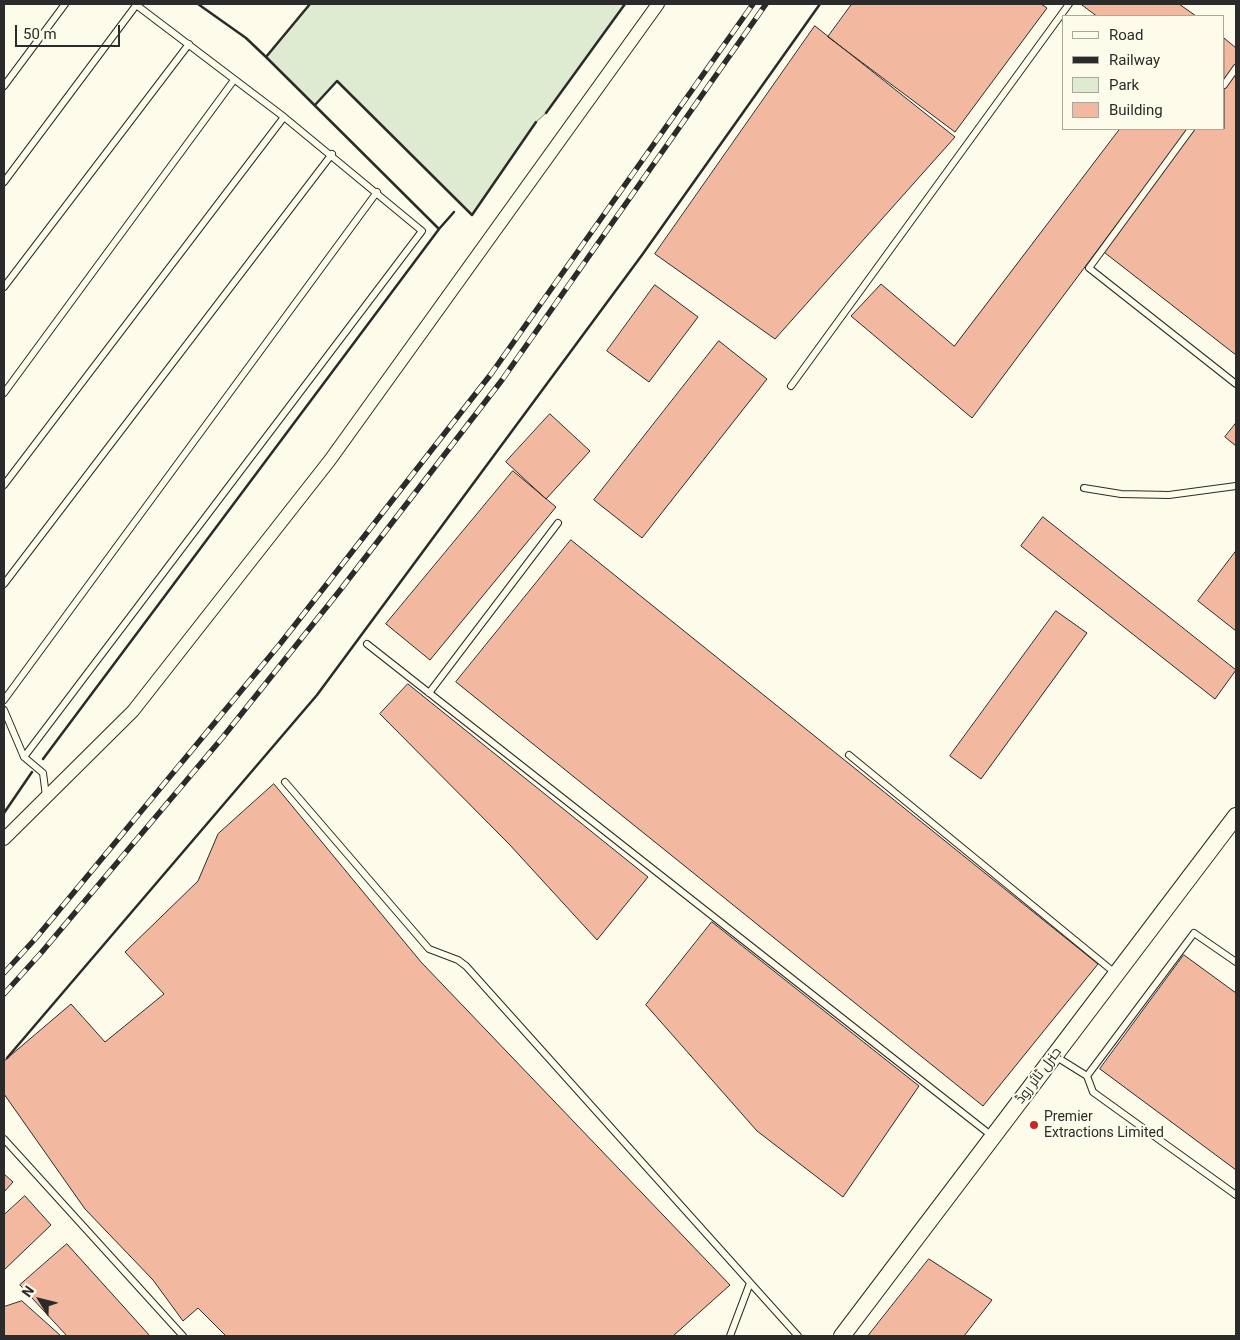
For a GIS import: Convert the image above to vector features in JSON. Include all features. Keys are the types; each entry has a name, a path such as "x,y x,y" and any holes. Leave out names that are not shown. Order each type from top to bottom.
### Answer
{"street":[{"path":"4,839 133,711 330,460 658,4"},
{"name":"جنرل ٹائر روڈ","path":"842,1336 1236,816"}],"lane":[{"path":"4,86 65,4"},
{"path":"4,182 136,4 332,154 422,231 24,756"},
{"path":"791,386 1069,4"},
{"path":"4,287 189,44"},
{"path":"1225,84 1236,68"},
{"path":"4,393 234,80"},
{"path":"4,485 284,116"},
{"path":"1190,130 1089,268 1236,384"},
{"path":"4,584 332,154"},
{"path":"4,700 377,192"},
{"path":"1084,488 1121,494 1169,495 1236,486"},
{"path":"429,693 558,524"},
{"path":"367,644 993,1137"},
{"path":"4,710 24,756 43,772 46,798"},
{"path":"849,755 1116,974"},
{"path":"285,782 419,938 430,949 458,960 466,966 798,1336"},
{"path":"1087,1076 1194,933 1236,962"},
{"path":"1054,1056 1087,1076 1093,1092 1236,1195"},
{"path":"4,1139 183,1336"},
{"path":"730,1336 750,1283"}],"green space":[{"path":"310,4 625,4 546,113 536,122 472,215 337,81 315,105 266,57"}],"building":[{"path":"852,4 1041,4 1047,8 955,132 828,37"},
{"path":"1081,4 1179,4 1195,15 1096,15"},
{"path":"815,26 955,137 775,339 655,254"},
{"path":"1225,39 1236,48 1236,66 1225,81"},
{"path":"1236,74 1236,355 1100,249 1192,130 1225,130 1225,89"},
{"path":"1119,130 1187,130 972,418 851,316 881,284 954,346"},
{"path":"655,285 698,317 649,382 607,351"},
{"path":"719,341 767,379 642,538 594,500"},
{"path":"550,414 590,451 546,499 506,462"},
{"path":"1236,423 1236,446 1225,437"},
{"path":"513,471 556,507 430,660 386,624"},
{"path":"1043,517 1236,670 1215,699 1021,546"},
{"path":"571,540 1098,964 983,1106 456,682"},
{"path":"1236,551 1236,631 1198,601"},
{"path":"1056,611 1087,633 981,779 950,756"},
{"path":"408,684 648,877 597,940 509,844 380,714"},
{"path":"274,784 421,962 730,1285 673,1336 226,1336 198,1308 183,1321 153,1280 85,1209 4,1094 4,1061 71,1004 105,1042 164,994 125,952 198,881 218,834"},
{"path":"712,922 919,1086 843,1197 757,1131 646,1005"},
{"path":"1184,955 1236,993 1236,1170 1100,1069"},
{"path":"4,1174 13,1182 4,1192"},
{"path":"25,1196 51,1225 4,1270 4,1215"},
{"path":"67,1244 150,1336 67,1336 20,1285"},
{"path":"929,1259 992,1300 964,1336 868,1336"},
{"path":"22,1301 61,1336 4,1336 4,1307"}],"railway":[{"path":"4,973 36,938 280,644 491,374 753,4"},
{"path":"4,994 41,953 223,737 341,589 502,380 766,4"}],"wall":[{"path":"43,759 439,229 246,38 198,4"},
{"path":"266,57 310,4"},
{"path":"546,113 625,4"},
{"path":"7,1058 317,695 642,255 820,4"},
{"path":"315,105 337,81 472,215 536,122"},
{"path":"439,229 454,212"},
{"path":"4,813 32,772"}],"place":[{"name":"Premier Extractions Limited","path":"1034,1125"}]}
